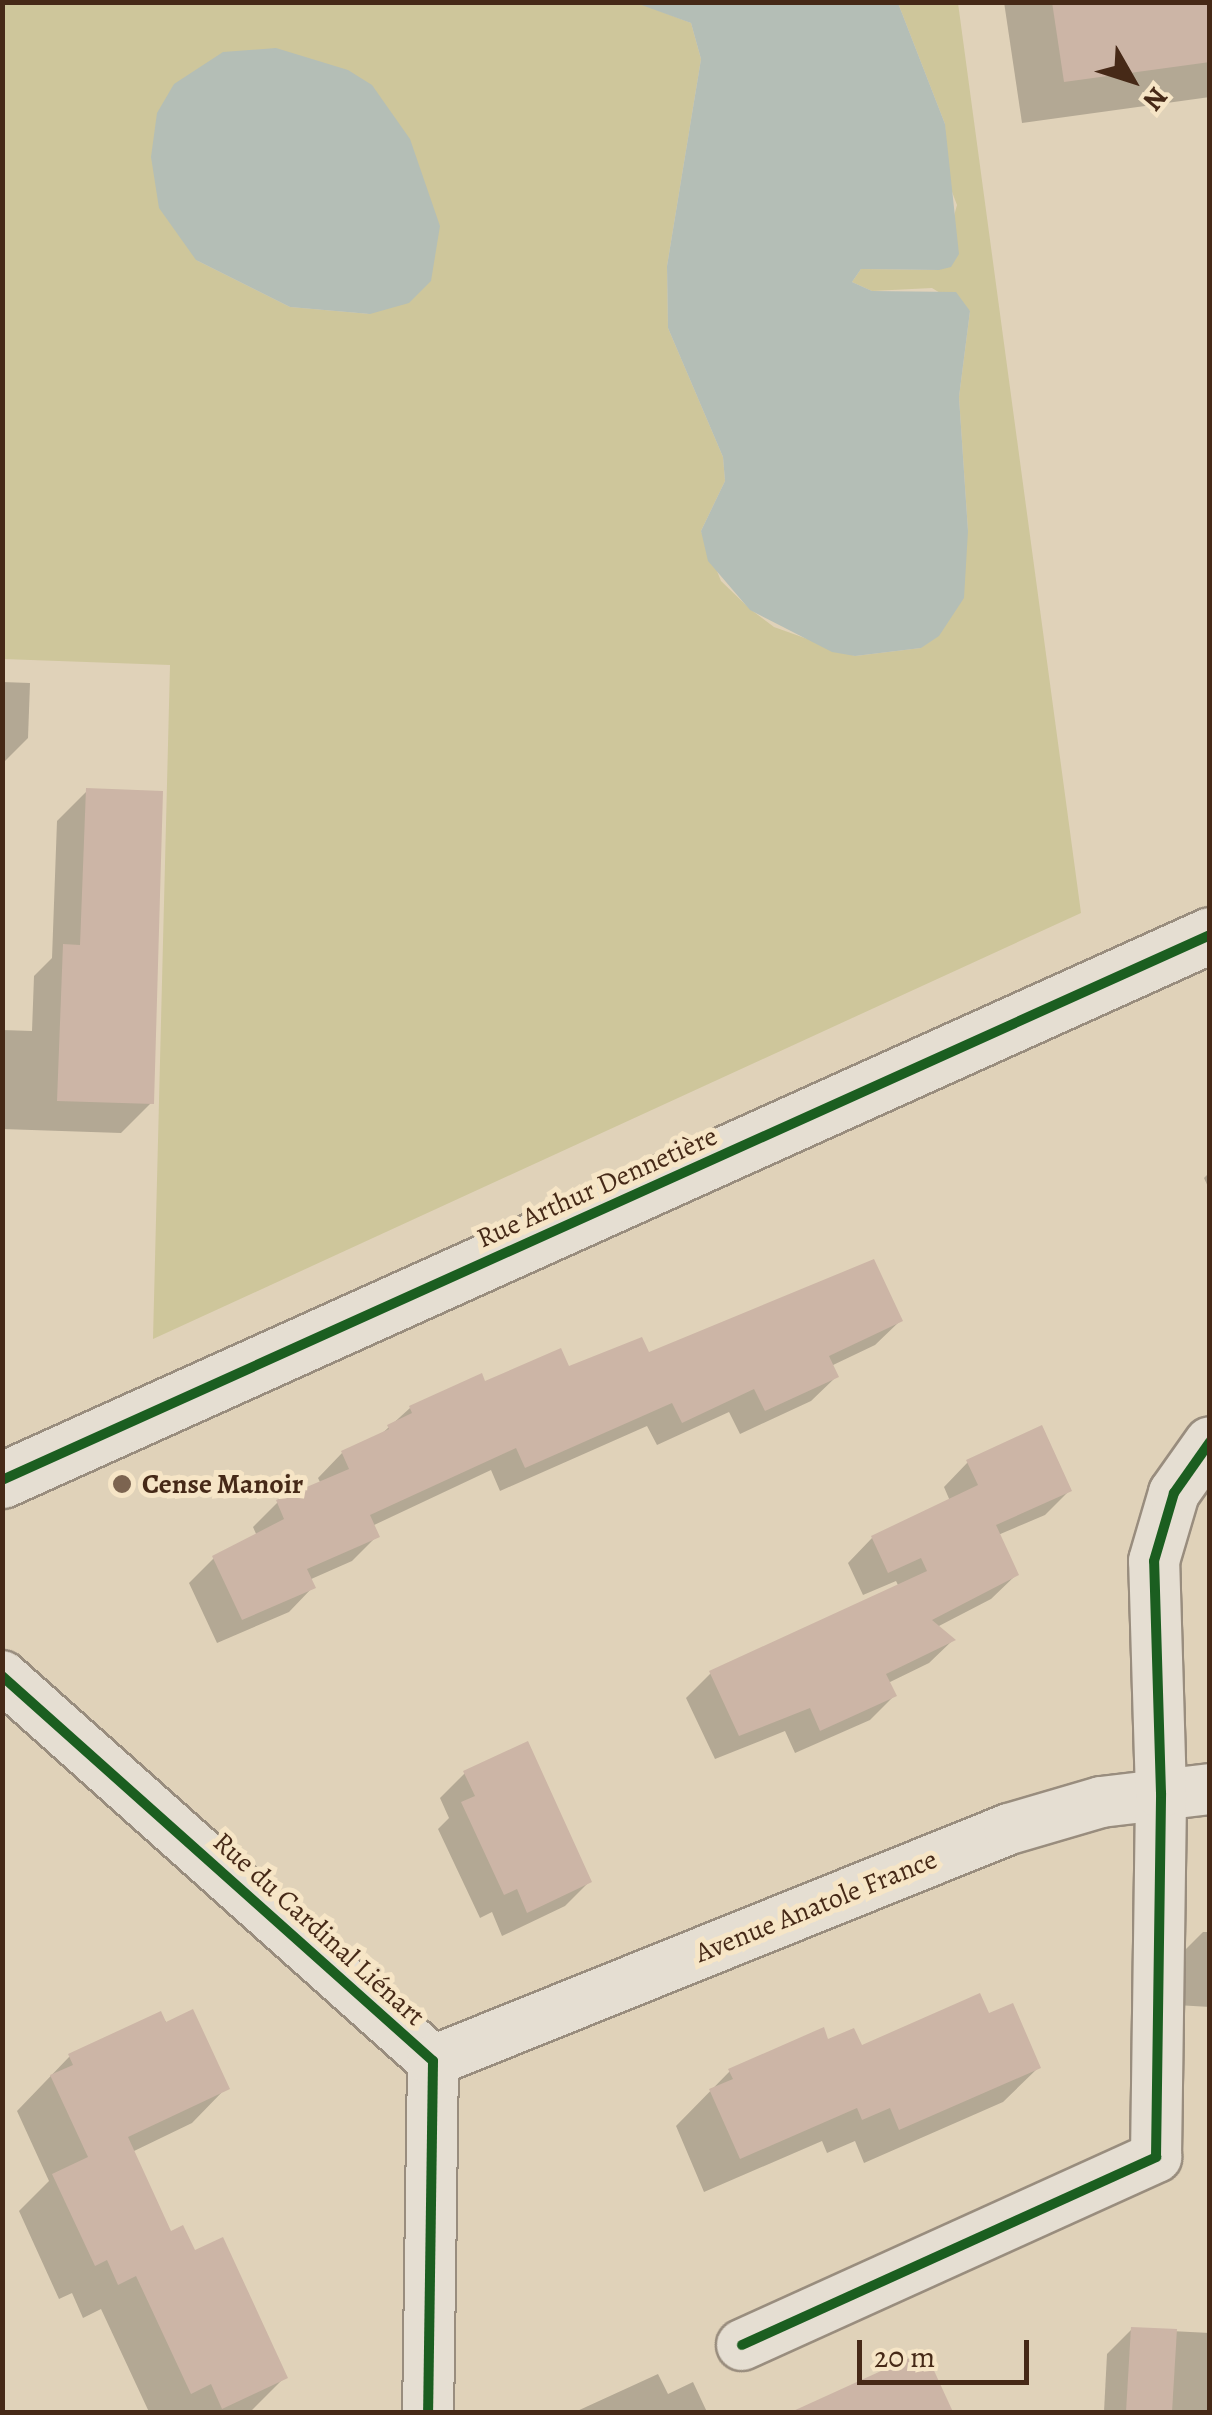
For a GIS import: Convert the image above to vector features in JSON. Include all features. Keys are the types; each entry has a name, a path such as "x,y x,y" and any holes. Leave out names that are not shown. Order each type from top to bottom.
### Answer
{"street":[{"name":"Rue Arthur Dennetière","path":"2,1480 1210,935"},
{"path":"742,2346 1156,2157 1161,1794 1156,1544 1174,1492 1210,1442"},
{"name":"Rue du Cardinal Liénart","path":"2,1676 433,2061 428,2412"},
{"name":"Avenue Anatole France","path":"433,2061 1009,1829 1072,1808 1210,1789"}],"shaded area":[{"path":"636,2 691,23 701,59 667,266 668,328 723,457 725,481 701,531 721,581 750,609 774,627 855,656 921,648 968,531 959,397 970,311 932,288 872,291 852,282 861,269 939,270 957,205 946,176 945,124 898,3 958,3 1081,913 153,1339 170,665 3,659 3,3","holes":["196,260 370,314 290,307"]},
{"path":"636,3 898,3 945,124 959,254 951,267 861,269 852,282 872,291 956,292 970,311 959,397 968,531 964,598 939,636 921,648 855,656 832,652 750,610 708,561 701,531 725,481 723,457 668,328 667,266 701,59 691,23"},
{"path":"276,48 348,70 372,85 410,139 440,226 431,281 409,303 370,314 290,307 196,260 159,208 151,157 157,113 174,84 223,52"}],"building":[{"path":"1052,2 1210,2 1210,62 1064,82"},
{"path":"86,788 163,791 154,1104 57,1101 63,944 80,945"},
{"path":"874,1259 903,1321 829,1356 839,1377 765,1411 754,1389 682,1423 672,1403 525,1468 516,1448 370,1515 380,1537 307,1569 316,1588 242,1620 212,1556 284,1519 276,1500 349,1469 341,1451 389,1429 387,1425 412,1413 409,1406 482,1373 485,1381 561,1348 569,1366 642,1337 649,1352"},
{"path":"1042,1425 1072,1491 996,1525 1019,1575 932,1620 956,1640 886,1674 897,1696 820,1731 810,1708 739,1736 709,1671 927,1571 921,1558 888,1573 871,1536 978,1485 966,1460"},
{"path":"528,1741 592,1882 527,1913 517,1889 504,1895 461,1802 475,1796 463,1771"},
{"path":"980,1993 989,2013 1013,2003 1041,2068 899,2130 890,2108 862,2120 857,2108 740,2159 709,2089 733,2079 728,2069 824,2027 828,2039 854,2028 862,2045"},
{"path":"193,2009 230,2089 128,2137 171,2231 183,2225 195,2250 223,2237 288,2378 222,2409 211,2384 191,2394 136,2276 118,2285 107,2260 95,2266 52,2174 88,2157 50,2075 73,2065 68,2054 161,2011 166,2022"},
{"path":"1131,2327 1177,2329 1172,2412 1126,2412"},
{"path":"925,2351 953,2412 791,2412"}],"cycle path":[{"path":"2,1480 1210,935"},
{"path":"742,2345 1156,2157 1161,1793 1154,1561 1174,1493 1210,1442"},
{"path":"2,1676 433,2061 428,2412"}],"place":[{"name":"Cense Manoir","path":"122,1484"}]}
